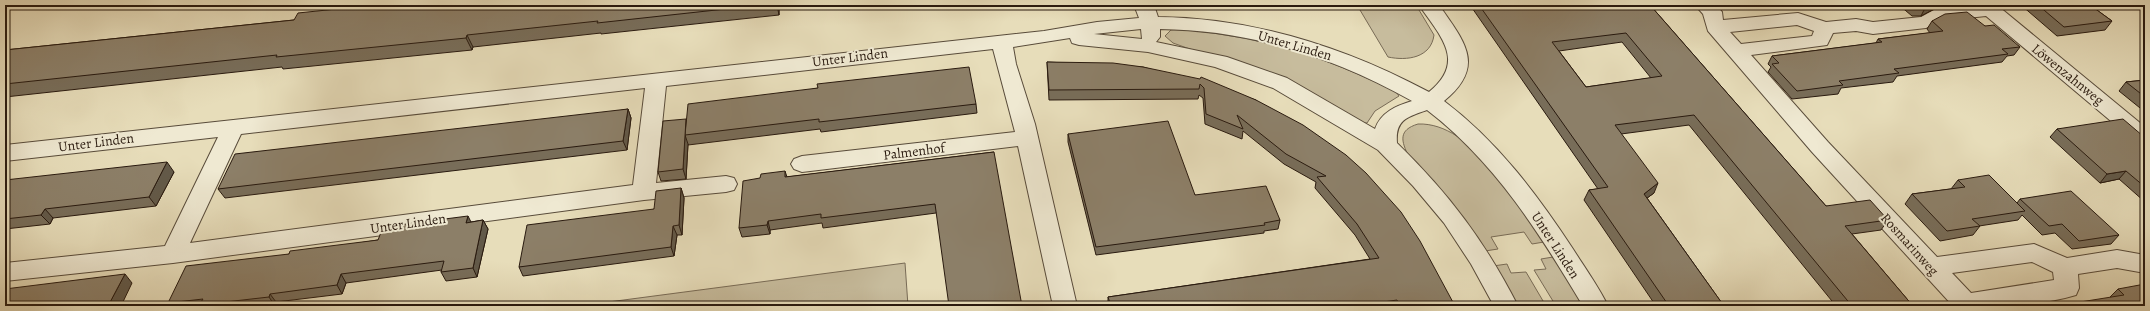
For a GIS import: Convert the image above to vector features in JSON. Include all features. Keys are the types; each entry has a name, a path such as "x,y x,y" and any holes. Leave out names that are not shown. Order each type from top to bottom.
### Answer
{"street":[{"path":"1386,145 1385,133 1388,123 1398,115 1429,101 1442,91 1454,77 1458,65 1457,49 1429,5"},
{"path":"1705,5 1712,12 1715,27 1736,51 1820,41 1825,28"},
{"name":"Löwenzahnweg","path":"1715,27 1798,20 1825,28 1856,25 1873,28 1926,22 1934,16 1987,8 2145,138"},
{"path":"1148,14 1148,46"},
{"name":"Unter Linden","path":"5,153 234,126 1044,37 1148,14 1299,44 1338,57 1429,101 1483,148 1518,188 1559,247 1596,306"},
{"name":"Unter Linden","path":"1044,37 1148,46 1220,62 1280,83 1386,145 1422,180 1452,217 1480,258 1506,306"},
{"path":"1002,41 1006,64 1026,138 1065,306"},
{"name":"Rosmarinweg","path":"1736,51 1820,147 1966,305"},
{"path":"644,192 656,79"},
{"path":"173,254 234,126"},
{"name":"Palmenhof","path":"802,164 1026,138"},
{"name":"Unter Linden","path":"5,272 173,254 644,192 726,184"},
{"path":"1931,267 2034,253 2065,267 2117,259 2145,264"},
{"path":"1966,305 2067,288 2065,267"}],"shaded area":[{"path":"1357,5 1416,5 1434,35 1432,43 1428,49 1417,56 1410,58 1388,57"},
{"path":"1177,29 1207,32 1263,42 1290,49 1369,79 1396,92 1399,96 1375,111 1367,123 1364,123 1310,92 1173,43 1165,36 1171,30"},
{"path":"1418,124 1438,127 1457,136 1475,150 1506,187 1544,242 1532,244 1524,232 1491,237 1498,249 1485,251 1409,157 1404,146 1404,133 1407,129"},
{"path":"1553,257 1584,306 1556,306 1534,270 1546,269 1541,259"},
{"path":"905,263 908,306 578,306"},
{"path":"1507,264 1511,273 1526,272 1546,306 1516,306 1493,266"}],"building":[{"path":"378,5 377,7 395,5 762,5 597,23 598,21 467,35 466,38 276,57 277,55 5,84 5,50 294,20 298,13"},
{"path":"1479,5 1650,5 1826,206 1870,200 1888,220 1845,226 1913,306 1852,306 1694,115 1615,125 1658,183 1644,194 1724,306 1669,306 1589,190 1608,187","holes":["1626,33 1662,76 1586,87 1552,42"]},
{"path":"1915,5 1929,5 1918,7"},
{"path":"2038,5 2090,5 2112,21 2064,27"},
{"path":"1967,12 1985,26 1994,25 2020,47 2002,49 2008,54 1894,69 1899,73 1839,81 1843,85 1797,91 1772,64 1779,63 1772,56 1882,42 1878,39 1943,31 1932,21 1945,14"},
{"path":"1047,62 1113,63 1143,67 1200,79 1201,77 1256,100 1303,125 1346,155 1366,173 1401,212 1420,241 1455,306 1400,306 1397,300 1356,306 1111,306 1108,297 1379,258 1357,224 1317,177 1326,176 1286,154 1237,115 1243,129 1206,114 1204,88 1200,84 1199,89 1049,90"},
{"path":"969,67 976,104 819,122 819,119 685,135 688,104 818,88 817,84"},
{"path":"2145,80 2145,97 2126,82"},
{"path":"628,109 623,141 218,189 235,154"},
{"path":"686,119 683,169 658,172 663,121"},
{"path":"2123,119 2143,136 2145,136 2145,187 2126,171 2107,174 2057,129"},
{"path":"1168,121 1195,195 1266,186 1280,220 1264,223 1265,225 1096,247 1068,134"},
{"path":"994,152 1022,306 949,306 935,204 821,218 821,214 768,221 767,225 739,228 743,181 760,178 761,174 785,171 785,177"},
{"path":"167,162 149,197 45,209 41,215 5,219 5,180"},
{"path":"1989,175 2025,211 1972,219 1980,226 1947,231 1912,194 1965,187 1958,180"},
{"path":"681,188 679,225 673,226 671,247 519,267 527,225 654,209 656,191"},
{"path":"2071,191 2119,235 2079,241 2062,224 2049,226 2020,199"},
{"path":"468,216 466,223 483,220 473,268 441,272 444,261 341,274 337,285 270,294 269,297 199,305 203,299 168,303 186,266 289,254 290,251 378,240 383,227"},
{"path":"125,274 108,306 5,306 5,289"},
{"path":"2145,284 2145,306 2055,306 2124,295 2118,289"}]}
